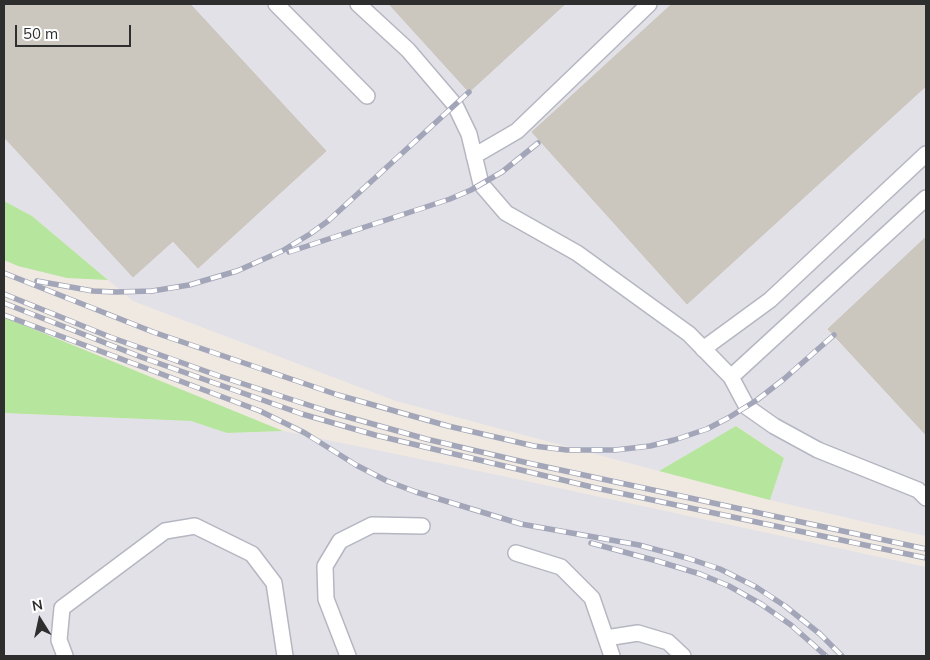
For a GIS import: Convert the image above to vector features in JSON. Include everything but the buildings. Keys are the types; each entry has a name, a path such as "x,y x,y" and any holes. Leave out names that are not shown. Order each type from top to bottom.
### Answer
{"lane":[{"path":"276,4 367,96"},
{"path":"358,4 408,50 454,105 469,134 481,184 506,213 577,254 689,334 731,377 747,407 774,426 818,450 918,490 926,498"},
{"path":"474,156 517,131 649,4"},
{"path":"703,348 770,300 926,154"},
{"path":"731,377 926,198"},
{"path":"348,656 326,599 325,566 340,540 372,525 422,526"},
{"path":"65,656 59,640 62,608 165,531 195,526 252,554 274,583 286,656"},
{"path":"516,553 561,567 592,598 612,656"},
{"path":"606,638 638,633 668,642 683,656"}],"shaded area":[{"path":"4,4 926,4 926,536 770,500 784,458 737,426 659,471 396,401 133,301 32,216 4,201"},
{"path":"4,413 191,421 227,433 283,431 926,567 926,656 4,656"}],"green space":[{"path":"4,201 32,216 108,280 67,278 18,266 4,260"},
{"path":"4,317 283,431 227,433 191,421 4,413"},
{"path":"736,426 784,458 770,500 659,471"}],"railway":[{"path":"37,281 93,291 152,291 189,285 237,271 282,251 328,221 469,92"},
{"path":"289,252 450,199 471,190 502,172 538,143"},
{"path":"4,273 153,332 338,395 448,426 534,446 567,450 615,450 650,446 707,429 757,400 834,335"},
{"path":"4,294 110,337 219,376 330,412 426,439 528,463 926,549"},
{"path":"4,303 141,357 302,414 375,435 596,488 926,558"},
{"path":"4,315 260,411 305,433 356,465 387,481 416,492 521,524 639,545 720,569 756,587 785,606 820,634 842,656"},
{"path":"591,543 700,574 729,586 761,604 791,625 826,656"}]}
